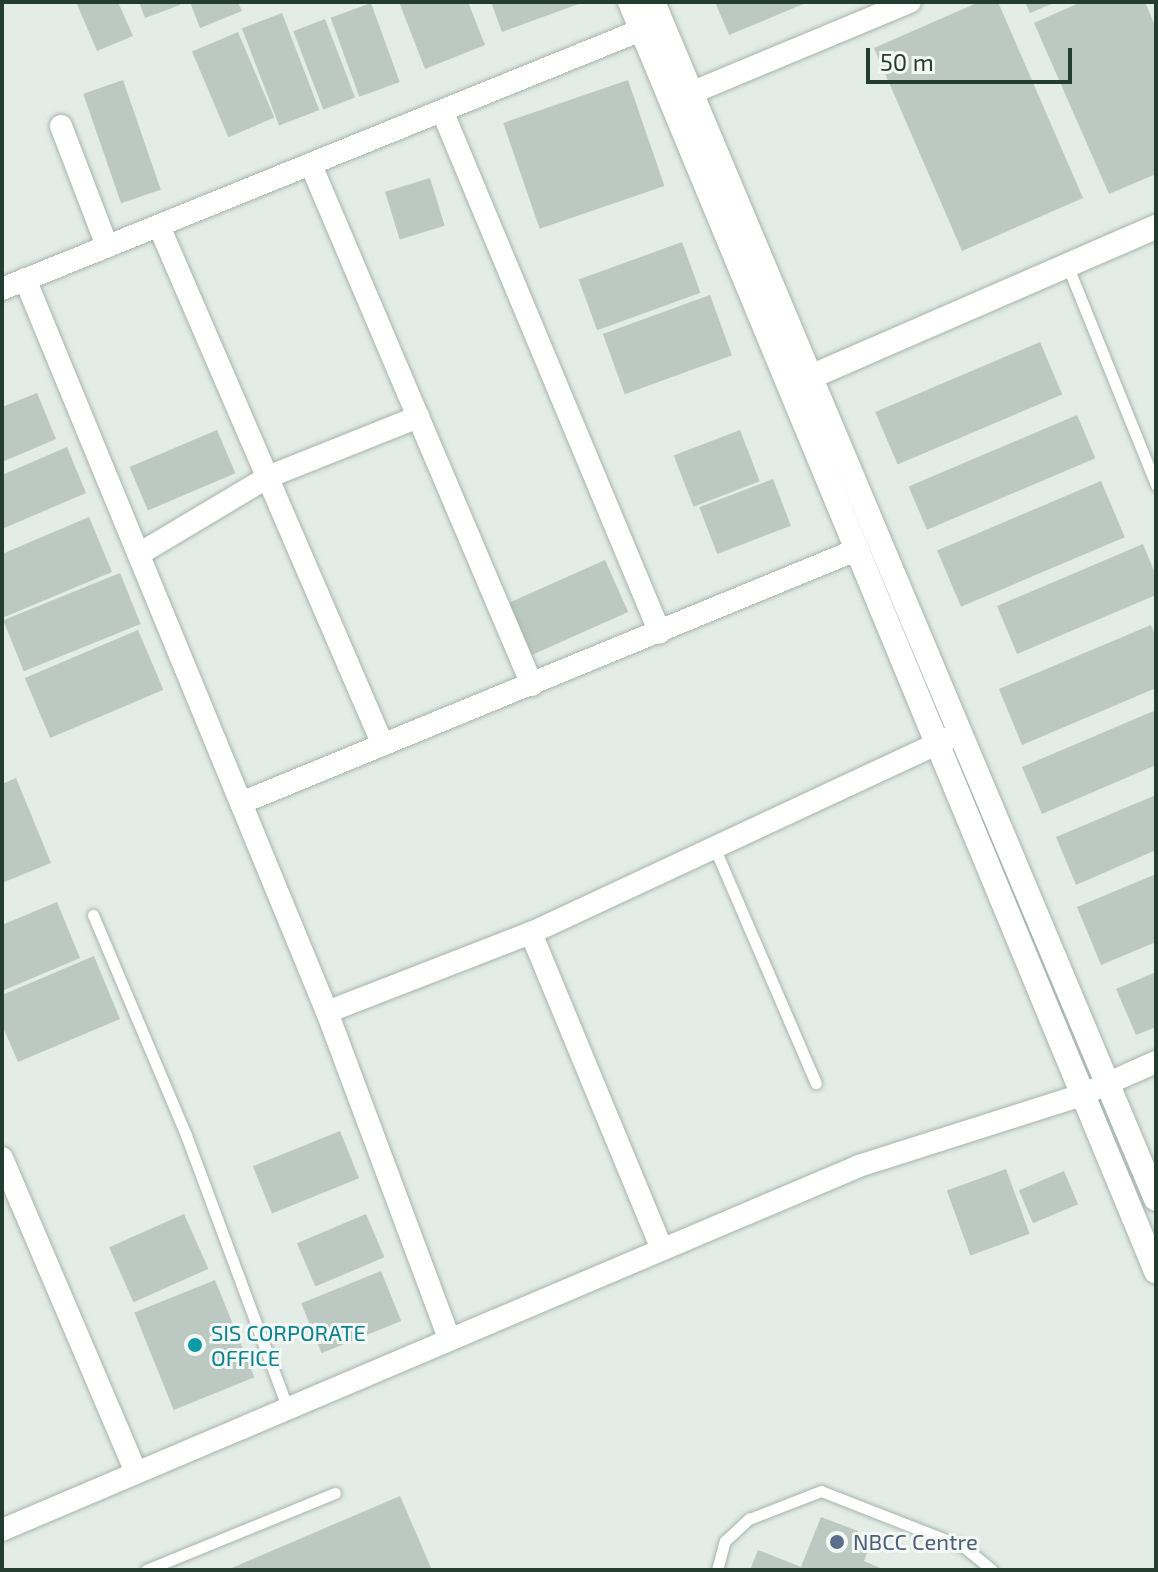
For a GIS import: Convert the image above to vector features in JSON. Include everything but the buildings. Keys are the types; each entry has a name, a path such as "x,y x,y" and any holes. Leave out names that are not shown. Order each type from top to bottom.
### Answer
{"street":[{"path":"630,2 960,733 1156,1199"},
{"path":"653,2 802,381 856,550 1156,1271"},
{"path":"691,93 910,2"},
{"path":"2,289 443,113 641,30"},
{"path":"443,113 660,633"},
{"path":"61,126 107,246"},
{"path":"311,165 532,685"},
{"path":"159,226 383,745"},
{"path":"802,381 1156,227"},
{"path":"25,279 327,1012 449,1339"},
{"path":"139,554 268,477 418,417"},
{"path":"241,803 856,550"},
{"path":"327,1012 531,933 960,733"},
{"path":"531,933 661,1247"},
{"path":"2,1530 135,1470 859,1166 1084,1094 1156,1062"},
{"path":"2,1158 135,1470"}],"lane":[{"path":"1068,267 1156,485"},
{"path":"715,849 816,1083"},
{"path":"93,915 186,1135 287,1406"},
{"path":"717,1570 725,1541 749,1519 821,1491 964,1547 992,1570"},
{"path":"146,1570 335,1493"}],"place":[{"name":"SIS CORPORATE OFFICE","path":"195,1345"},
{"name":"NBCC Centre","path":"837,1542"}]}
